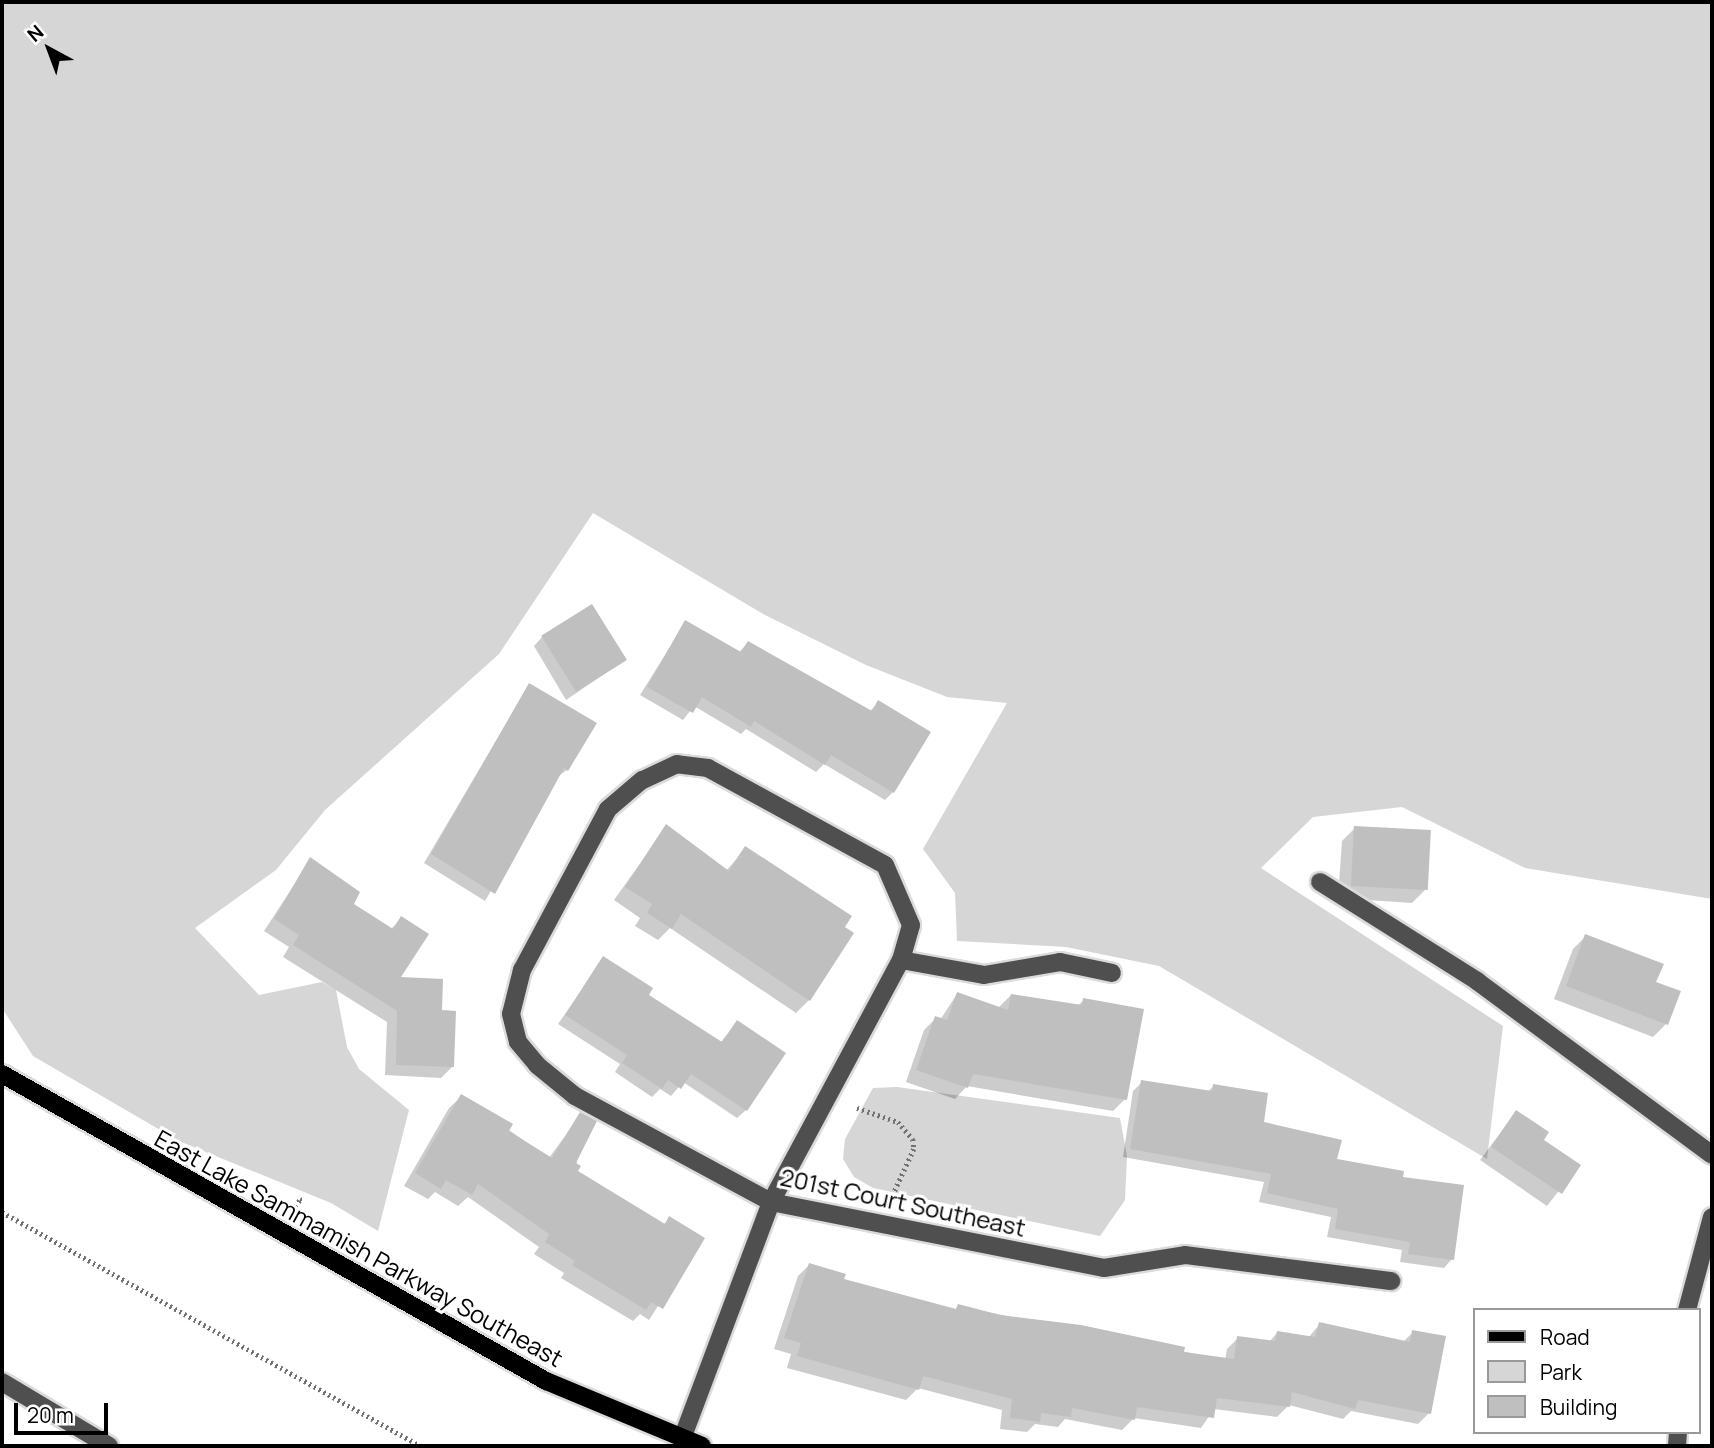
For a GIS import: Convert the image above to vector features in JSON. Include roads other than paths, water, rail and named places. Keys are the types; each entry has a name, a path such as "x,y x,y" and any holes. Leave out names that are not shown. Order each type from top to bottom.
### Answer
{"main road":[{"name":"East Lake Sammamish Parkway Southeast","path":"2,1074 545,1381 702,1446"}],"street":[{"name":"201st Court Southeast","path":"901,960 911,925 885,865 708,768 677,764 642,780 608,809 522,970 511,1014 518,1042 537,1065 575,1097 771,1202 1104,1268 1185,1255 1391,1281"},
{"path":"1320,882 1477,981 1712,1155"},
{"path":"682,1439 771,1202 901,960 984,975 1049,962 1112,973"},
{"path":"1688,1308 1712,1217"},
{"path":"2,1381 108,1446"}]}
